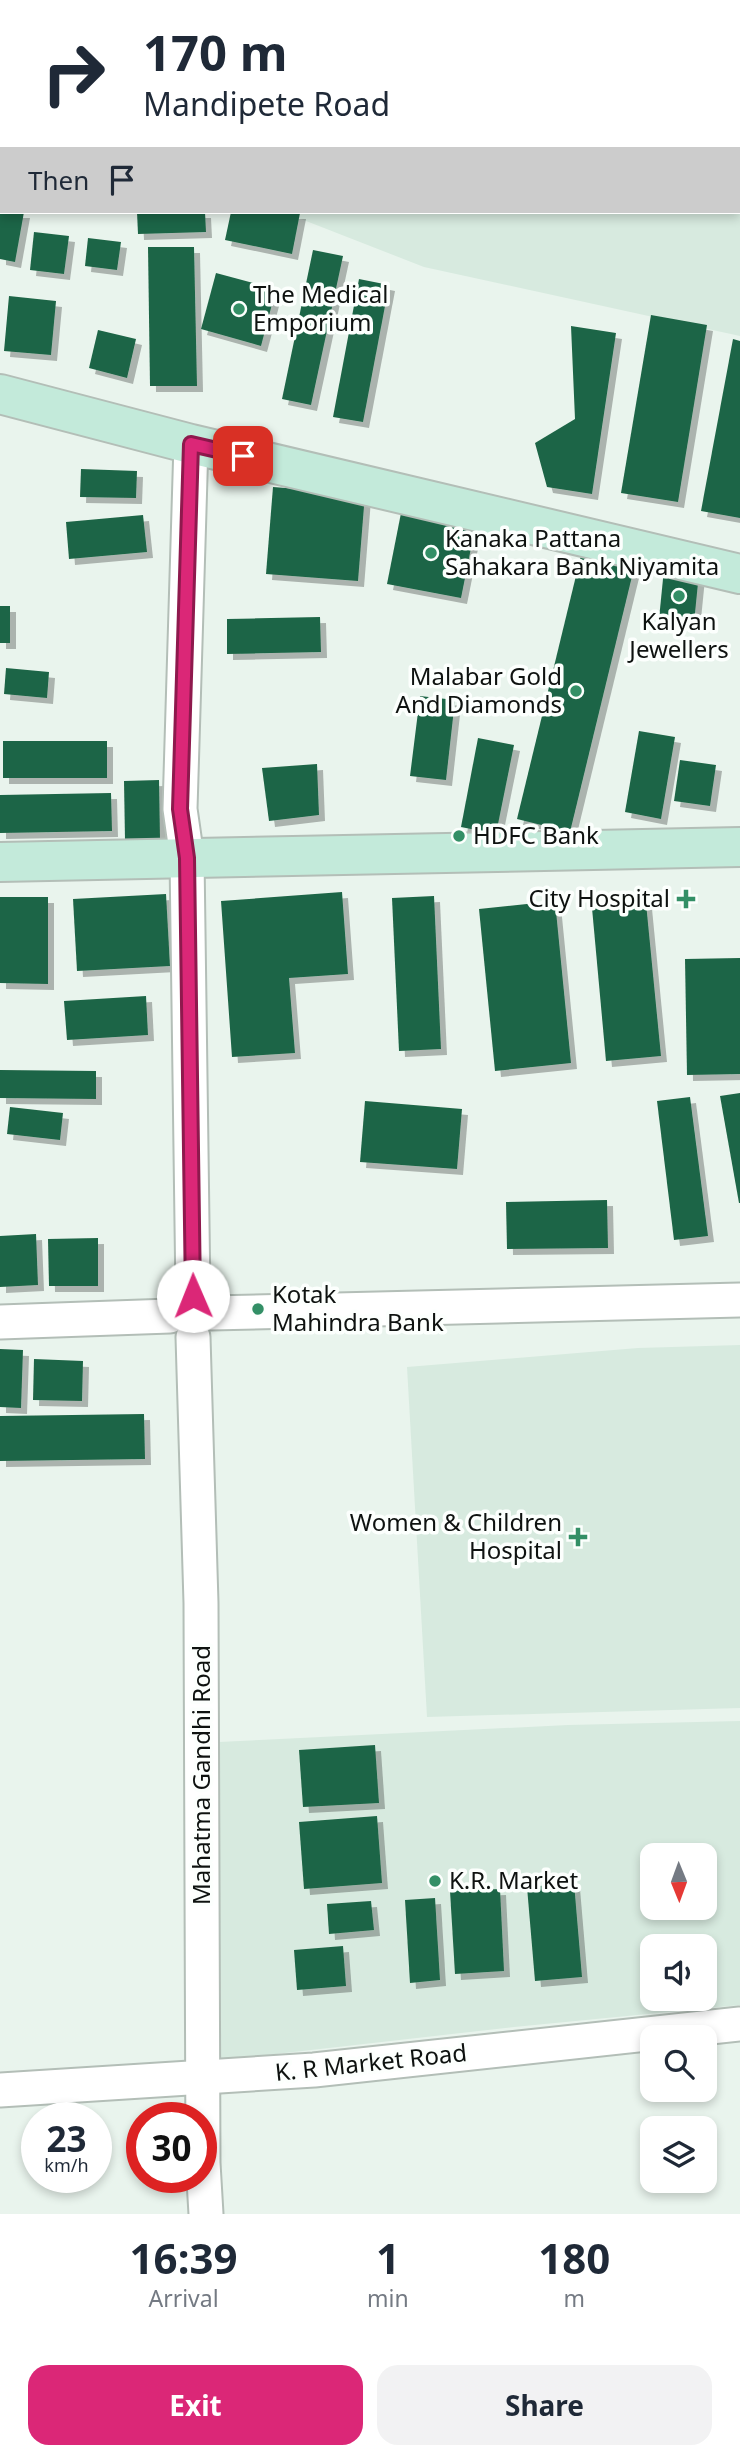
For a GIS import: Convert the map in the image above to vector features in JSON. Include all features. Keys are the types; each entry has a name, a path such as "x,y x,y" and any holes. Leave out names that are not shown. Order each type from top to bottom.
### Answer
{"main road":[{"path":"0,394 191,444 740,574"},
{"path":"0,862 740,847"}],"street":[{"name":"Mahatma Gandhi Road","path":"191,444 180,809 187,858 191,1316 201,1603 206,2214"},
{"path":"0,1322 740,1300"},
{"name":"K. R Market Road","path":"0,2090 314,2070 740,2024"}],"shaded area":[{"path":"288,214 740,214 740,336 424,267"},
{"name":"Women & Children Hospital","path":"740,1345 740,1708 427,1717 407,1367 638,1348"},
{"name":"K.R. Market","path":"740,1721 740,2005 717,2007 717,1934 640,1934 640,2011 678,2011 240,2058 215,2058 219,1742 568,1725"}],"building":[{"path":"0,214 24,214 15,262 0,259"},
{"path":"137,214 205,214 206,232 138,234"},
{"path":"231,214 300,214 292,254 225,240"},
{"path":"34,232 69,236 64,274 30,270"},
{"path":"88,238 121,242 117,270 85,266"},
{"path":"148,247 194,247 197,386 150,386"},
{"path":"313,250 343,256 311,405 282,399"},
{"name":"The Medical Emporium","path":"216,273 276,289 261,346 201,329"},
{"path":"359,279 389,285 363,422 333,417"},
{"path":"9,296 56,301 51,355 4,351"},
{"path":"651,315 707,325 678,502 621,493"},
{"path":"571,326 616,333 592,494 547,487 535,443 575,419"},
{"path":"98,330 136,339 127,378 89,368"},
{"path":"733,339 740,341 740,518 701,511"},
{"path":"81,469 137,471 136,498 80,497"},
{"path":"273,487 365,494 358,581 266,574"},
{"name":"Kanaka Pattana Sahakara Bank Niyamita","path":"402,508 476,523 461,598 387,584"},
{"path":"143,515 147,552 69,559 66,522"},
{"name":"Malabar Gold And Diamonds","path":"582,551 635,564 570,832 517,819"},
{"name":"Kalyan Jewellers","path":"664,569 699,573 694,623 659,619"},
{"path":"0,606 10,606 10,643 0,643"},
{"path":"320,617 321,652 227,654 227,619"},
{"path":"6,668 49,672 47,698 4,694"},
{"path":"420,696 455,700 446,780 410,776"},
{"path":"639,731 675,737 661,819 625,812"},
{"path":"478,738 514,745 496,834 461,827"},
{"path":"3,741 107,741 107,778 3,778"},
{"path":"680,760 716,765 710,806 674,801"},
{"path":"317,764 319,815 269,821 262,768"},
{"path":"159,780 160,839 125,840 124,781"},
{"path":"111,793 112,831 0,833 0,795"},
{"path":"342,892 348,974 289,978 295,1053 232,1057 221,901"},
{"path":"166,894 170,966 77,971 73,899"},
{"path":"434,896 441,1049 399,1051 392,898"},
{"path":"0,897 48,897 48,984 0,983"},
{"path":"555,901 571,1063 495,1071 479,909"},
{"path":"646,903 661,1056 606,1061 592,908"},
{"path":"740,958 740,1074 687,1075 685,959"},
{"path":"146,996 148,1035 67,1040 64,1001"},
{"path":"0,1070 96,1071 96,1099 0,1098"},
{"path":"740,1093 740,1203 739,1203 720,1096"},
{"path":"690,1097 708,1236 674,1240 657,1101"},
{"path":"365,1101 462,1109 457,1169 360,1162"},
{"path":"10,1107 63,1113 60,1140 7,1134"},
{"path":"607,1200 608,1248 507,1249 506,1202"},
{"path":"36,1234 38,1285 0,1287 0,1236"},
{"path":"98,1238 98,1286 49,1286 48,1239"},
{"path":"0,1349 23,1350 21,1408 0,1407"},
{"path":"34,1359 83,1361 82,1401 33,1400"},
{"path":"144,1414 145,1459 0,1461 0,1416"},
{"path":"375,1745 379,1803 303,1807 299,1750"},
{"path":"377,1816 382,1883 304,1889 299,1822"},
{"path":"574,1883 582,1977 535,1981 527,1887"},
{"path":"500,1889 504,1971 455,1974 450,1891"},
{"path":"435,1898 440,1980 410,1983 405,1900"},
{"path":"371,1901 374,1930 329,1934 327,1904"},
{"path":"343,1946 346,1986 297,1990 294,1950"}],"place":[{"name":"The Medical Emporium","path":"239,309"},
{"name":"Kanaka Pattana Sahakara Bank Niyamita","path":"431,553"},
{"name":"Kalyan Jewellers","path":"679,596"},
{"name":"Malabar Gold And Diamonds","path":"576,691"},
{"name":"HDFC Bank","path":"459,836"},
{"name":"City Hospital","path":"686,899"},
{"name":"Kotak Mahindra Bank","path":"258,1309"},
{"name":"Women & Children Hospital","path":"578,1537"},
{"name":"K.R. Market","path":"435,1881"}],"route":[{"path":"193,1296 187,858 180,809 191,444 243,456"}]}
